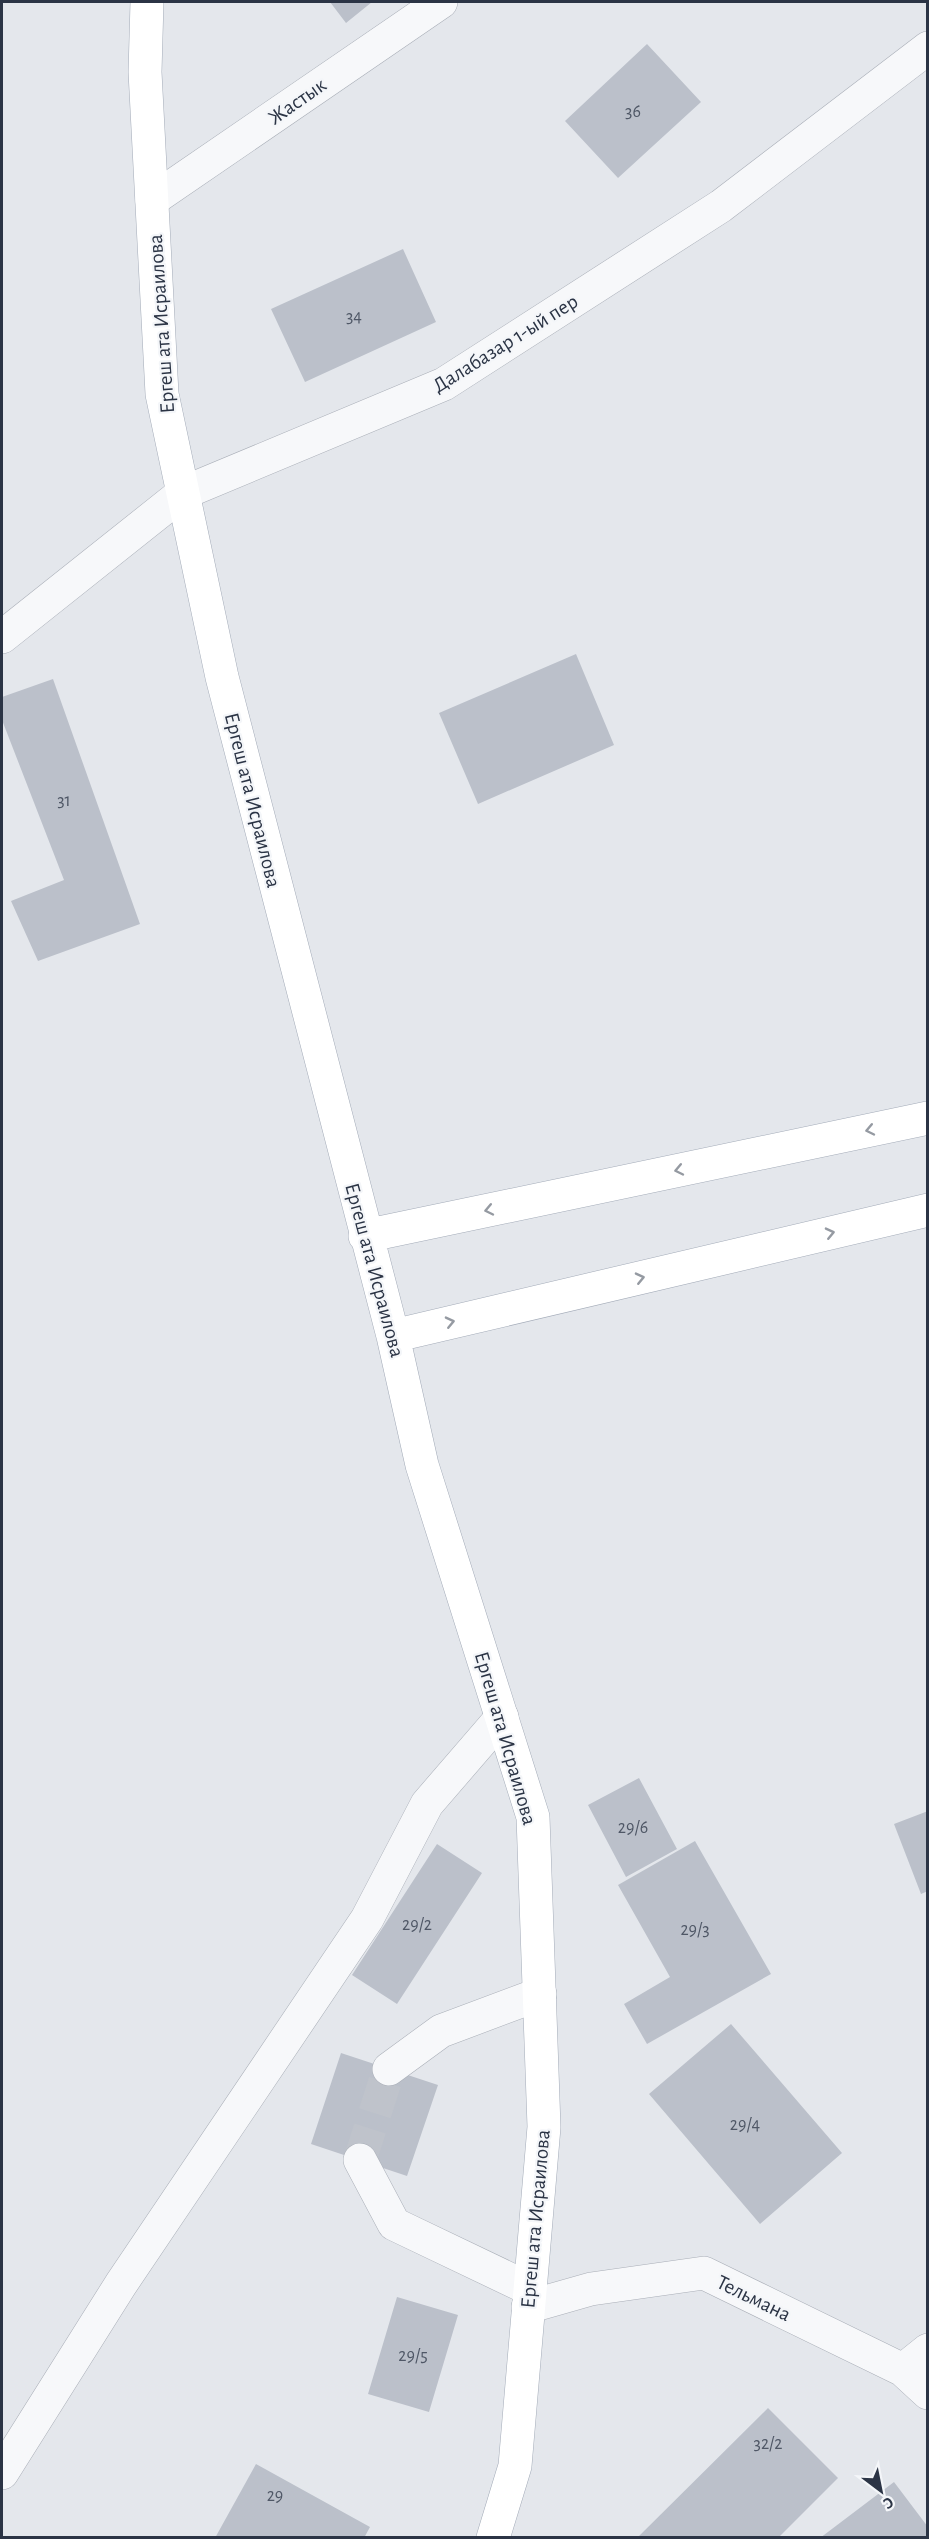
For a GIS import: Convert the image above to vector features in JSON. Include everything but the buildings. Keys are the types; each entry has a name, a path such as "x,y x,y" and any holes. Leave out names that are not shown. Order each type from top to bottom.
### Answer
{"main road":[{"name":"Ергеш ата Исраилова","path":"147,2 145,72 162,394 222,677 365,1236 393,1336 422,1465 533,1817 544,2127 515,2466 493,2538"},
{"path":"365,1236 927,1118"},
{"path":"393,1336 927,1210"}],"street":[{"name":"Жастык","path":"152,200 441,2"},
{"name":"Далабазар 1-ый пер","path":"2,637 183,493 444,384 721,206 927,48"},
{"path":"2,2473 121,2284 367,1919 427,1804 502,1716"},
{"path":"389,2069 441,2031 540,1994"},
{"path":"360,2160 394,2224 529,2298"},
{"name":"Тельмана","path":"529,2298 704,2273 915,2360 927,2393"}],"tunnel":[{"path":"360,2160 389,2069"}]}
